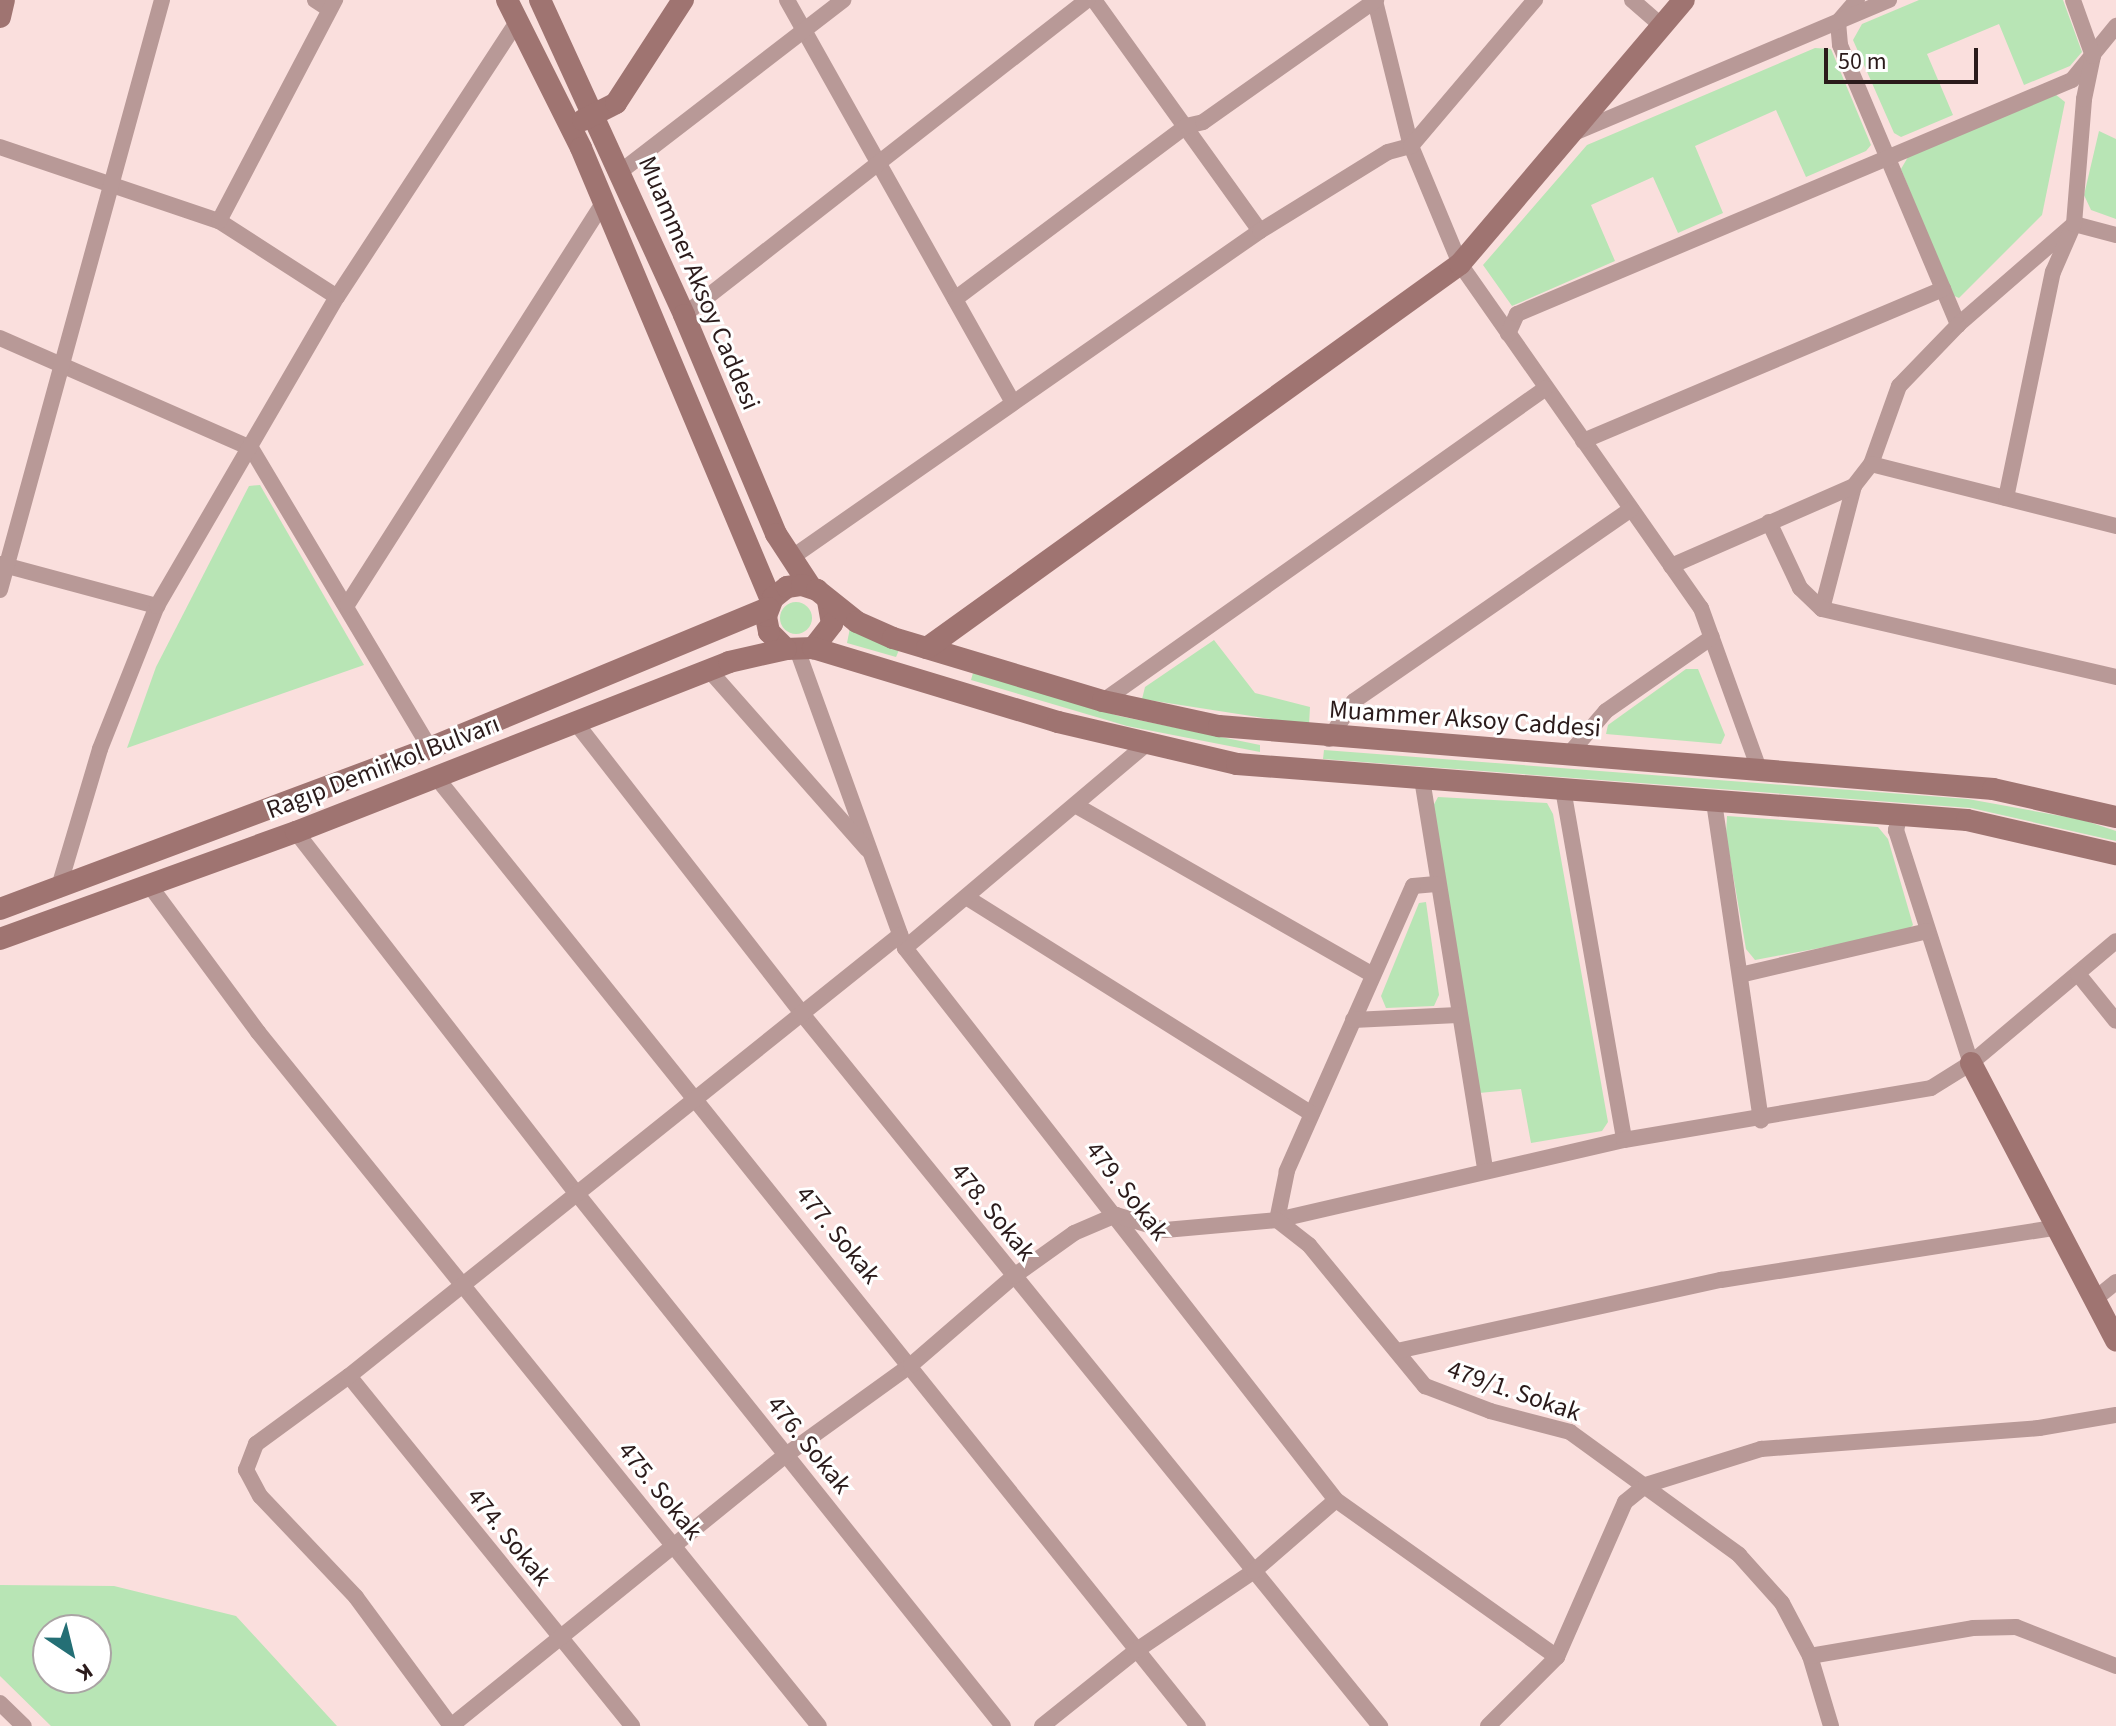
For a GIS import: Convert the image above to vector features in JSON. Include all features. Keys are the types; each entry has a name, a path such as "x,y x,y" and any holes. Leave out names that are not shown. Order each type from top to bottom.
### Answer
{"main road":[{"path":"0,17 4,0"},
{"name":"Muammer Aksoy Caddesi","path":"540,0 594,114 791,558 810,586 873,630 1103,701 1219,726 1329,739 1570,753 1993,789 2116,817"},
{"path":"571,126 616,103 683,0"},
{"path":"927,648 1460,264 1684,0"},
{"path":"513,10 571,126 604,201 769,604 769,632 799,650 1146,744 1237,764 2004,825 2116,854"},
{"path":"769,604 787,587 810,586"},
{"path":"799,650 832,624 828,601"},
{"name":"Ragıp Demirkol Bulvarı","path":"0,909 58,890 430,748 769,604"},
{"name":"Ragıp Demirkol Bulvarı","path":"0,939 296,832 709,670 799,650"},
{"path":"1971,1063 2116,1340"}],"street":[{"path":"0,590 3,565 115,185 162,0"},
{"path":"787,0 1013,403"},
{"path":"620,172 843,0"},
{"path":"684,315 1087,0"},
{"path":"1094,0 1260,231"},
{"path":"955,299 1186,126 1203,122 1376,0 1411,146 1460,264 1701,608 1759,769"},
{"path":"791,558 1260,231 1388,152 1411,146 1535,0"},
{"path":"1632,0 1662,26"},
{"path":"1857,0 1838,22 1840,45 1958,325"},
{"path":"1566,137 1889,0"},
{"path":"2006,498 2053,272 2074,224 2084,99 2093,56 2073,0"},
{"path":"219,221 326,3"},
{"path":"58,890 100,749 157,606 337,297 513,10"},
{"path":"1508,334 1517,314 2072,80 2116,26"},
{"path":"0,147 219,221 337,297"},
{"path":"347,605 604,201"},
{"path":"2074,224 2116,235"},
{"path":"1822,609 1854,486 1871,464 1899,386 1958,325 2074,224"},
{"path":"1583,441 1943,289"},
{"path":"0,338 251,448 430,748"},
{"path":"1103,701 1546,388"},
{"path":"1871,464 2116,526"},
{"path":"1671,566 1854,486"},
{"path":"1329,739 1354,701 1631,509"},
{"path":"1769,522 1800,588 1822,609 2116,677"},
{"path":"3,565 157,606"},
{"path":"1570,753 1606,711 1712,637"},
{"name":"479. Sokak","path":"799,650 903,942 1336,1500 1557,1657"},
{"path":"709,670 873,857"},
{"name":"478. Sokak","path":"576,723 803,1015 1380,1726"},
{"path":"1146,744 966,897 803,1015 349,1376 256,1444 246,1470 260,1496 356,1597 451,1726 557,1636 786,1455 911,1365 1014,1276 1074,1233 1116,1215 1165,1230 1277,1220 1624,1140 1761,1121 1931,1088 1971,1063 2116,941"},
{"name":"477. Sokak","path":"436,777 699,1099 1198,1726"},
{"path":"1422,779 1436,884 1485,1170"},
{"path":"1563,789 1624,1140"},
{"path":"1714,802 1761,1121"},
{"path":"1075,805 1373,975"},
{"path":"1900,815 1896,830 1971,1063"},
{"name":"476. Sokak","path":"296,832 578,1195 1003,1726"},
{"path":"1277,1220 1287,1171 1413,886 1436,884"},
{"name":"475. Sokak","path":"150,886 258,1032 819,1726"},
{"path":"966,897 1312,1114"},
{"path":"1740,975 1928,931"},
{"path":"2078,974 2116,1021"},
{"path":"1353,1020 1458,1015"},
{"name":"479/1. Sokak","path":"1277,1220 1309,1245 1425,1386 1490,1411 1570,1432 1739,1555 1782,1603 1810,1656 1831,1726"},
{"path":"1397,1351 1721,1280 2058,1227"},
{"path":"2095,1299 2116,1282"},
{"name":"474. Sokak","path":"349,1376 632,1726"},
{"path":"1488,1726 1557,1657 1625,1502 1646,1485 1761,1449 2039,1428 2116,1415"},
{"path":"1042,1726 1137,1650 1254,1571 1336,1500"},
{"path":"1810,1656 1973,1628 2016,1627 2116,1666"},
{"path":"0,1703 24,1726"}],"green space":[{"path":"1919,0 2063,0 2082,52 2070,66 2024,85 1999,24 1927,54 1953,115 1901,137 1894,133 1853,40 1862,24"},
{"path":"1815,48 1831,49 1871,145 1866,151 1806,177 1776,110 1695,146 1723,213 1678,233 1653,177 1591,205 1615,261 1512,306 1483,265 1587,145"},
{"path":"2055,94 2065,102 2042,215 1959,298 1952,295 1901,169 1908,157"},
{"path":"2099,131 2116,139 2116,219 2091,210 2084,195"},
{"path":"260,485 364,665 127,748 156,667 249,486"},
{"path":"796,602 807,607 812,618 807,629 796,634 785,629 780,618 785,607"},
{"path":"850,628 899,650 896,657 847,643"},
{"path":"1214,640 1255,693 1310,707 1309,725 1142,699 1145,687"},
{"path":"1686,669 1698,669 1725,735 1721,744 1606,734 1608,725"},
{"path":"973,673 1119,716 1260,745 1260,752 1127,726 971,680"},
{"path":"1324,750 1968,799 2083,820 2116,831 2116,841 1971,808 1323,759"},
{"path":"1438,797 1547,803 1553,814 1608,1122 1602,1131 1531,1143 1521,1089 1479,1093 1432,808"},
{"path":"1727,816 1878,827 1888,839 1913,925 1906,932 1755,960 1746,949 1726,835"},
{"path":"1426,902 1439,995 1434,1006 1386,1008 1381,996 1419,903"},
{"path":"0,1585 114,1586 236,1616 337,1726 51,1726 0,1676"}]}
